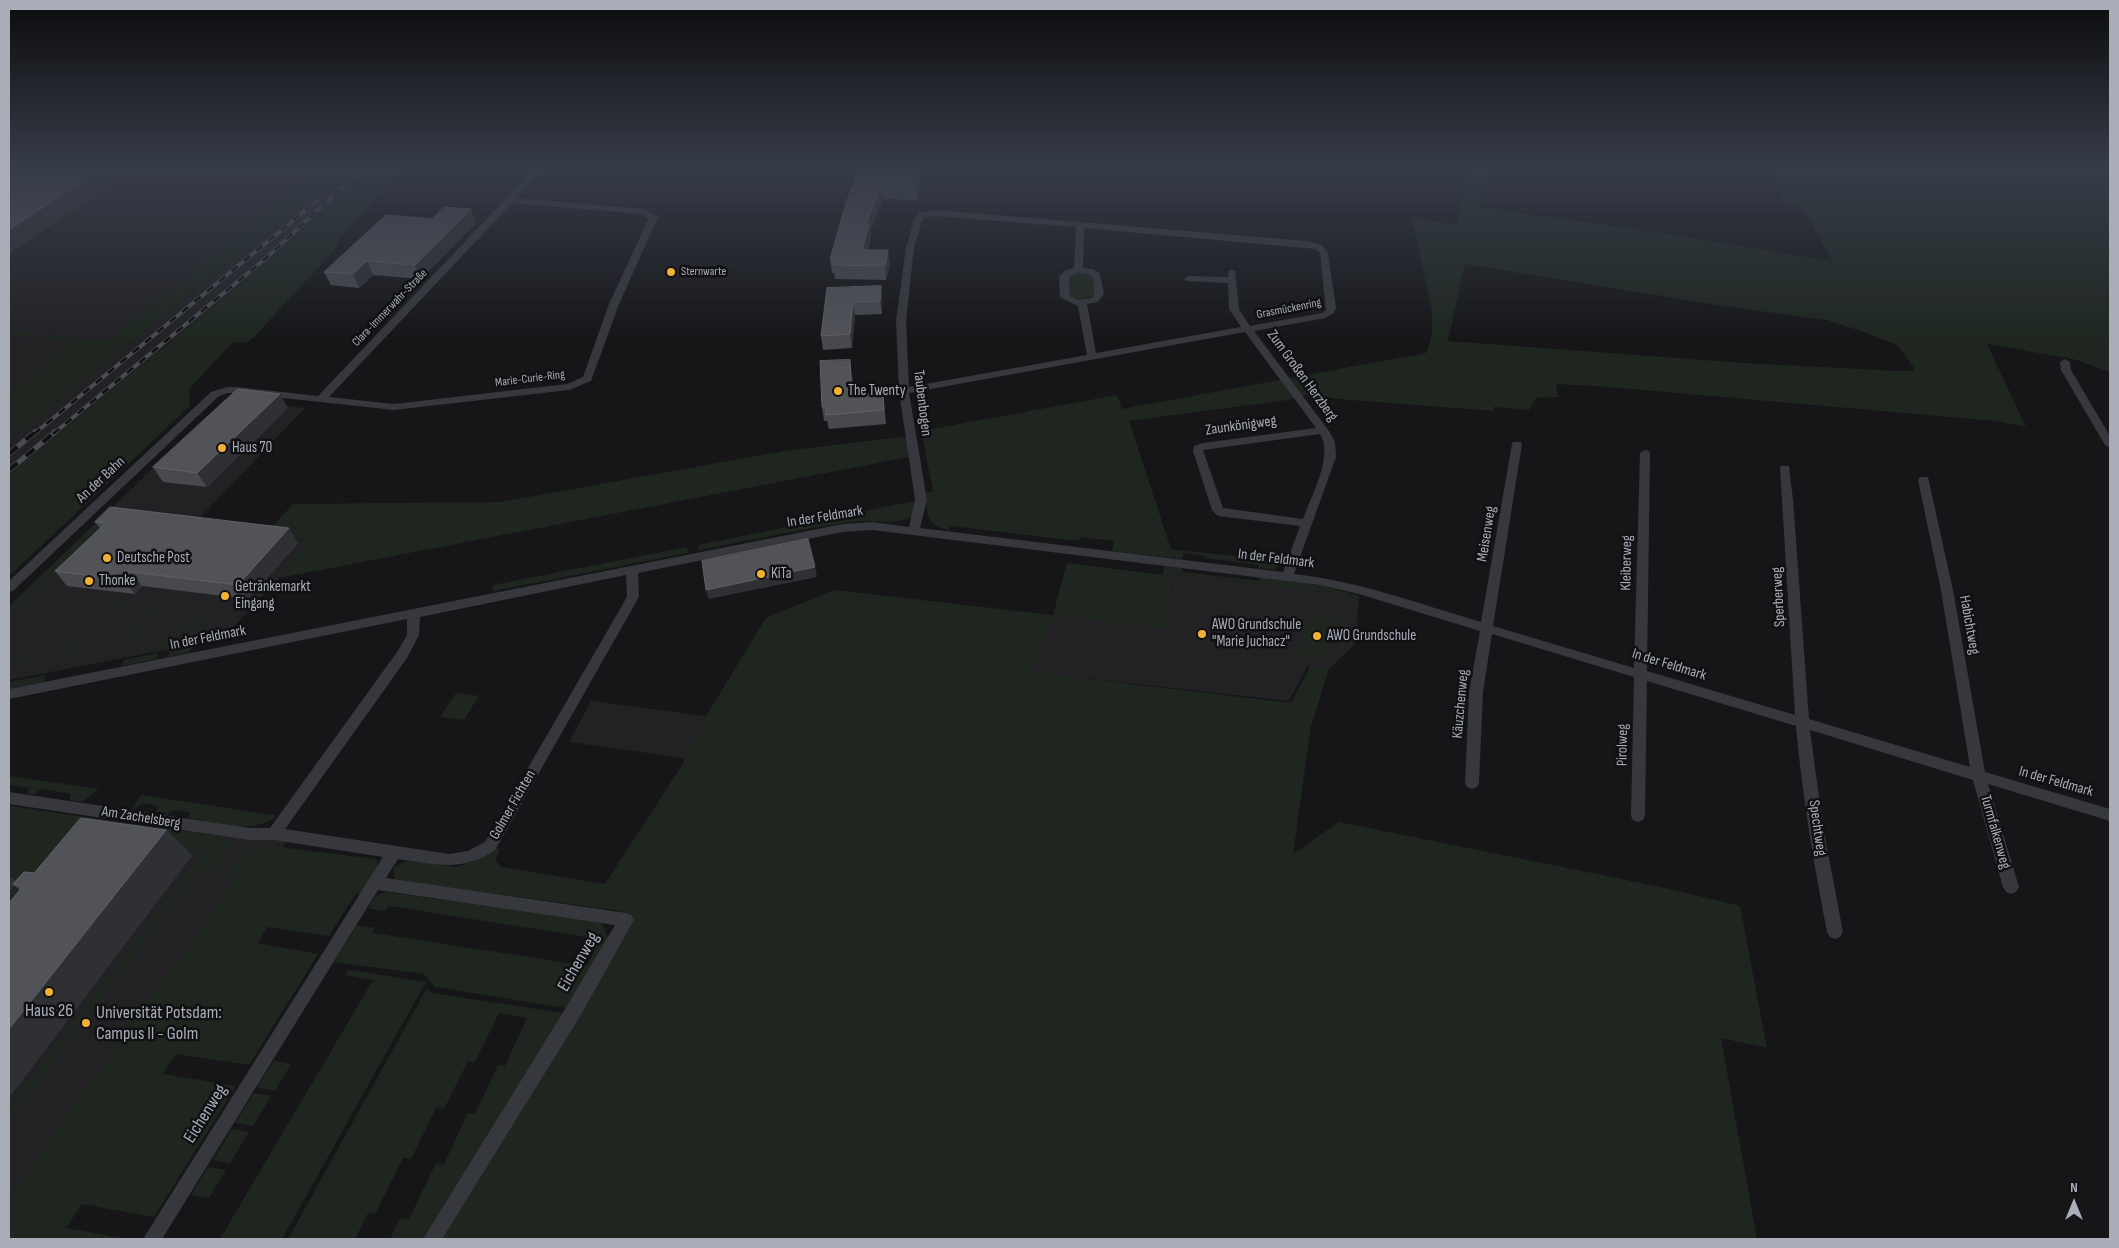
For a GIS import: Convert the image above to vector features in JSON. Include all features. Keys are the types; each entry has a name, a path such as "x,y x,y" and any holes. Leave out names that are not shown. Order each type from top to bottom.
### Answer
{"street":[{"name":"Clara-Immerwahr-Straße","path":"320,400 485,226"},
{"name":"Marie-Curie-Ring","path":"215,394 227,390 237,390 400,407 569,387 587,379 614,304 650,226"},
{"name":"Taubenbogen","path":"914,530 921,500 904,391 901,358 903,293 910,248 916,226"},
{"path":"1078,270 1080,226"},
{"name":"Grasmückenring","path":"904,391 1248,330 1329,313 1331,308 1323,250 1308,244 1095,226"},
{"path":"1078,270 1097,276 1098,297 1090,302 1082,303 1069,300 1064,294 1064,276 1069,272 1078,270"},
{"name":"Zum Großen Herzberg","path":"1189,279 1232,276 1234,309 1330,439 1332,447 1331,457 1287,577"},
{"path":"1082,303 1092,357"},
{"path":"2065,362 2066,370 2110,445"},
{"name":"An der Bahn","path":"9,588 215,394"},
{"name":"Zaunkönigweg","path":"1307,524 1222,513 1218,510 1198,448 1323,430"},
{"name":"Meisenweg","path":"1487,628 1517,444"},
{"name":"Kleiberweg","path":"1641,674 1645,453"},
{"name":"Sperberweg","path":"1785,468 1802,723"},
{"name":"Habichtweg","path":"1924,480 1946,590 1979,776"},
{"name":"In der Feldmark","path":"9,694 632,569 843,528 872,526 1320,581 1359,590 2110,814"},
{"name":"Golmer Fichten","path":"274,834 461,860 482,852 490,846 633,596 632,569"},
{"path":"274,834 402,655 412,635 414,613"},
{"name":"Käuzchenweg","path":"1472,783 1476,692 1487,628"},
{"name":"Pirolweg","path":"1638,816 1641,674"},
{"name":"Spechtweg","path":"1802,723 1819,848 1835,932"},
{"name":"Turmfalkenweg","path":"1979,776 2011,886"},
{"name":"Am Zachelsberg","path":"9,798 250,834 274,834"},
{"name":"Eichenweg","path":"152,1239 394,852"},
{"name":"Eichenweg","path":"375,883 626,920 573,1012 432,1239"}],"shaded area":[{"path":"9,226 252,226 9,423"},
{"path":"49,226 55,226 9,257 9,253"},
{"path":"251,226 274,226 9,440 9,394 76,341 9,334 9,332 108,341"},
{"path":"274,226 306,226 259,269 9,474 9,440"},
{"path":"306,226 351,226 341,237 334,250 254,337 246,343 233,342 189,389 190,406 9,576 9,474 259,269"},
{"path":"1414,226 1615,226 1832,261 1813,226 2110,226 2110,372 2073,359 1987,344 2026,427 1995,421 1556,384 1558,397 1536,398 1529,410 1494,407 1494,411 1305,395 1288,400 1129,421 1171,549 1278,561 1275,570 1259,568 1259,565 1205,558 1205,556 1184,553 1182,559 1112,551 1114,541 1080,537 1079,541 951,526 949,530 935,525 929,518 926,493 933,491 921,431 1117,395 1122,409 1426,353 1432,335 1432,312","holes":["1465,264 1723,306 1827,320 1897,345 1914,368 1913,371 1744,363 1448,341"]},
{"path":"1085,273 1093,276 1095,295 1082,300 1069,296 1067,280 1070,274"},
{"path":"225,399 305,408 191,527 311,540 279,578 222,639 9,680 9,617 50,577 103,516"},
{"path":"901,437 912,441 914,456 279,578 310,540 264,535 293,504 501,502 784,451"},
{"path":"919,500 914,515 899,521 851,522 699,550 698,545"},
{"path":"103,516 119,518 57,577 50,577 9,617 9,606"},
{"path":"687,547 688,553 493,591 493,585"},
{"path":"1067,563 1163,575 1164,566 1182,568 1182,572 1259,581 1260,577 1320,585 1359,596 1359,600 1348,595 1172,573 1170,630 1053,615"},
{"name":"AWO Grundschule \"Marie Juchacz\"","path":"1172,573 1348,595 1359,600 1357,614 1358,637 1352,647 1329,669 1307,667 1289,701 1030,672 1053,615 1170,629"},
{"path":"834,590 1053,615 1031,672 1291,703 1310,667 1329,669 1311,726 1293,854 1339,822 1661,887 1740,906 1767,1048 1721,1038 1757,1239 428,1239 538,1054 423,1239 390,1239 400,1218 409,1219 436,1163 444,1164 468,1113 475,1114 498,1065 505,1066 527,1018 499,1013 475,1062 468,1061 444,1109 436,1108 411,1159 403,1158 375,1214 368,1213 355,1239 288,1239 427,988 431,993 563,1013 566,1008 435,987 424,974 334,962 357,925 375,928 373,933 587,966 600,939 389,906 385,911 368,908 376,896 385,892 602,922 608,939 626,921 621,911 395,880 393,868 408,860 453,867 484,856 495,848 500,849 495,860 501,867 605,884 684,762 683,758 695,740 706,716 766,618"},
{"path":"64,597 88,600 86,602 76,601 20,657 30,659 9,664 9,659 12,660 72,601 62,600"},
{"path":"102,603 127,605 125,608 114,607 75,647 85,648 83,650 52,655 55,650 65,651 109,607 100,605"},
{"path":"142,608 166,610 163,612 154,611 130,636 138,638 106,644 110,638 121,639 148,611 140,610"},
{"path":"182,612 198,614 168,647 125,655 126,653 149,648 152,644 163,645 190,616 180,615"},
{"name":"AWO Grundschule","path":"1312,613 1338,621 1321,661 1295,653"},
{"path":"203,615 221,617 219,620 209,619 185,644 173,646 183,636 188,636 204,618 200,618"},
{"path":"194,646 188,653 121,666 124,660 158,653 157,659 168,656 170,651"},
{"path":"46,675 43,682 9,689 9,682"},
{"path":"456,693 479,696 464,720 440,717"},
{"path":"591,701 706,716 695,740 683,758 569,742"},
{"path":"9,776 99,789 82,802 70,800 70,794 41,789 33,795 27,794 29,788 12,785 9,787"},
{"path":"141,795 274,815 275,817 256,825 234,826 189,818 189,812 174,810 168,814 156,812 159,806 145,804 132,809"},
{"path":"9,806 223,837 229,842 228,849 210,873 197,871 9,1123 9,1107 203,853 174,848 9,946"},
{"name":"Universität Potsdam: Campus II - Golm","path":"9,814 106,829 192,825 290,836 19,1239 9,1239"},
{"path":"264,845 376,859 379,866 362,894 356,893 329,936 268,927 257,943 318,954 249,1065 176,1054 163,1074 236,1086 154,1217 82,1204 66,1228 127,1239 9,1239 9,1197 237,878 226,876 246,852"},
{"path":"349,970 426,982 282,1239 220,1239 373,980 345,975"},
{"path":"274,1061 291,1064 275,1091 257,1087"},
{"path":"254,1093 271,1096 253,1126 235,1123"},
{"path":"232,1129 249,1132 230,1163 213,1160"},
{"path":"208,1167 226,1170 209,1198 191,1195"}],"building":[{"path":"374,226 454,226 415,265 367,261 353,274 324,272"},
{"path":"839,226 868,226 862,250 888,250 885,266 833,265 835,259 830,259"},
{"path":"881,286 880,301 853,302 850,334 821,336 827,288"},
{"path":"850,360 852,395 883,392 884,410 826,415 826,407 822,407 820,361"},
{"path":"238,389 280,394 197,473 153,467"},
{"path":"110,507 289,528 238,585 131,572 123,580 55,571 106,523 95,522"},
{"name":"KiTa","path":"808,539 815,567 706,590 702,561"},
{"path":"81,818 166,830 9,1029 9,903 23,886 13,884 24,872 34,873"}],"railway":[{"path":"34,434 286,226"},
{"path":"53,434 265,259 300,226"},
{"path":"9,454 35,432"},
{"path":"9,470 55,432"}],"place":[{"name":"Sternwarte","path":"671,272"},
{"name":"The Twenty","path":"838,391"},
{"name":"Haus 70","path":"222,448"},
{"name":"Deutsche Post","path":"107,558"},
{"name":"KiTa","path":"761,574"},
{"name":"Thonke","path":"89,581"},
{"name":"Getränkemarkt Eingang","path":"225,596"},
{"name":"AWO Grundschule \"Marie Juchacz\"","path":"1202,634"},
{"name":"AWO Grundschule","path":"1317,636"},
{"name":"Haus 26","path":"49,992"},
{"name":"Universität Potsdam: Campus II - Golm","path":"86,1023"}]}
